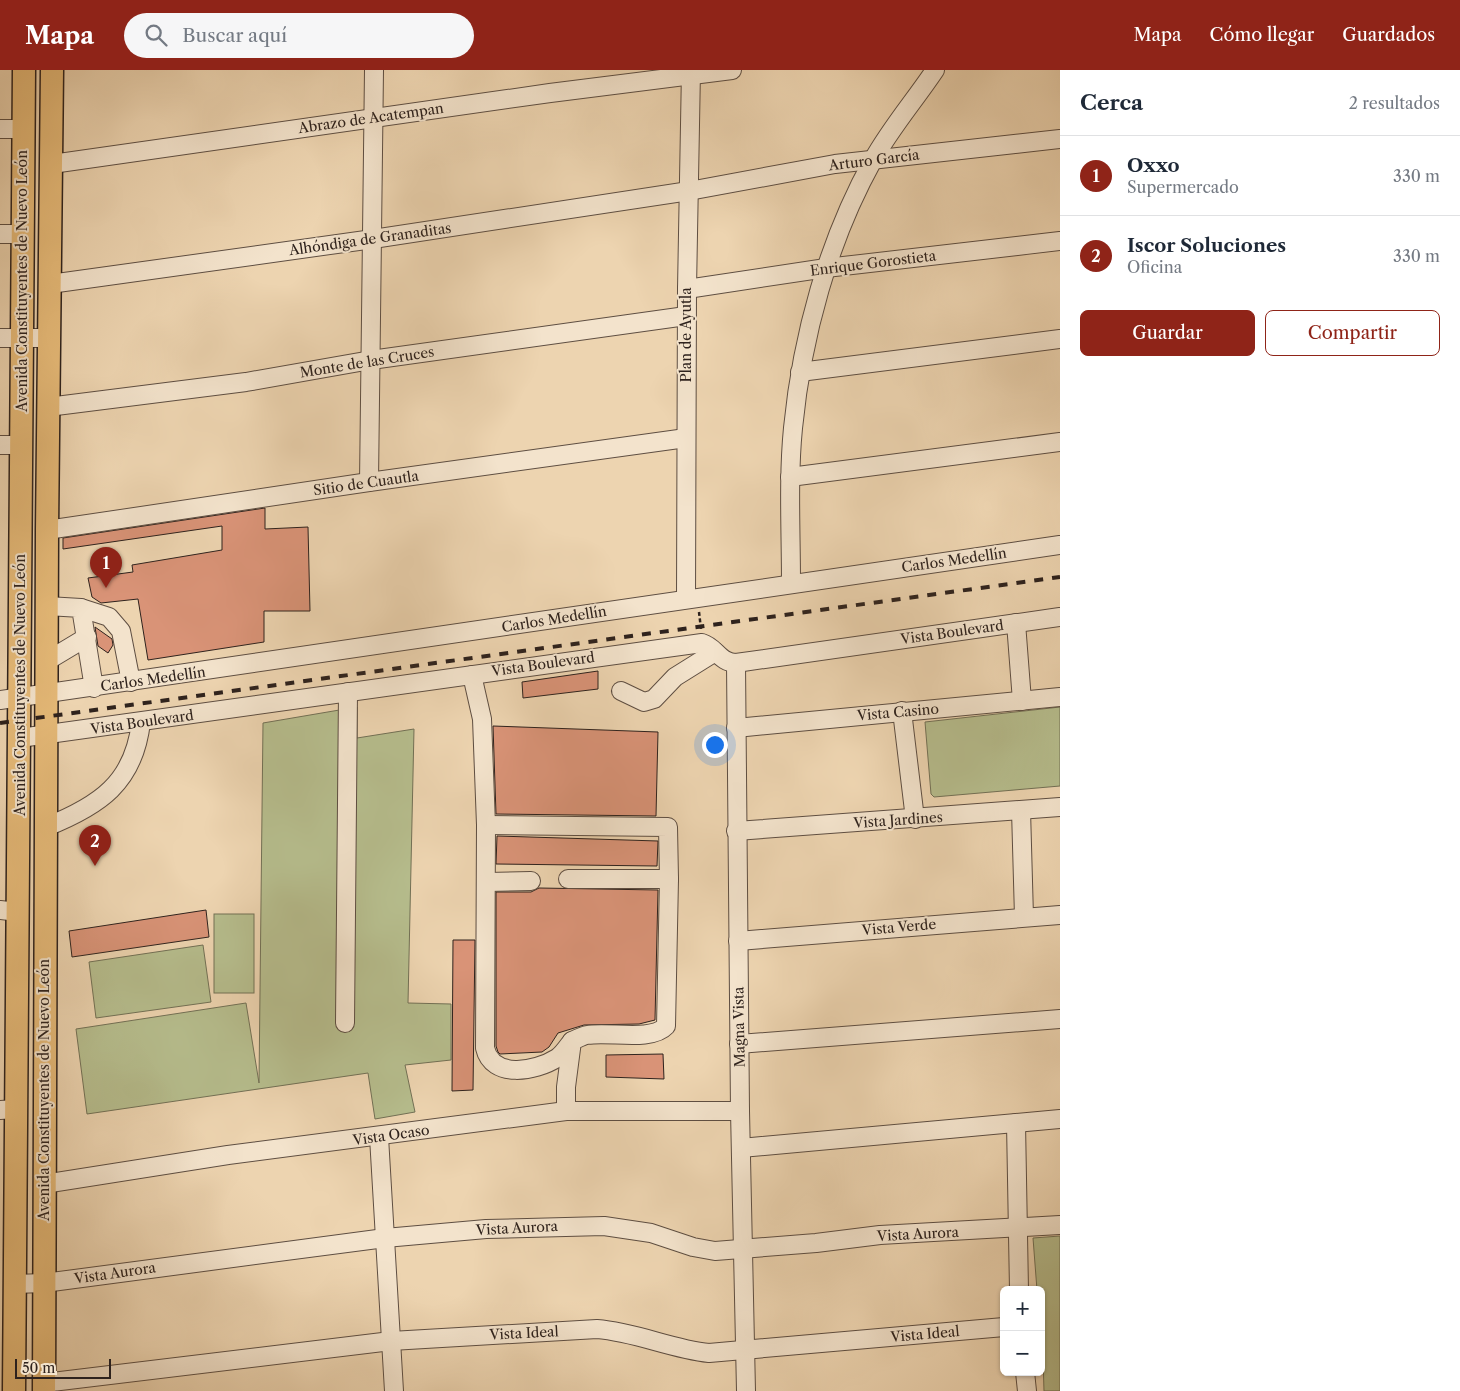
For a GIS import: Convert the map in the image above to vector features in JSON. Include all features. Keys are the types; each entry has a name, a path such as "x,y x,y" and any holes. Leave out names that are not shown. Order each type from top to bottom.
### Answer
{"main road":[{"name":"Avenida Constituyentes de Nuevo León","path":"9,1381 15,1284 8,1235 8,1110 17,1016 9,911 20,738 9,699 11,234 24,129 24,70"},
{"name":"Avenida Constituyentes de Nuevo León","path":"44,1387 48,338 52,70"},
{"path":"17,1016 44,1016"}],"street":[{"path":"369,482 374,70"},
{"name":"Abrazo de Acatempan","path":"52,164 691,72 732,70"},
{"path":"791,583 790,477 793,428 800,372 826,268 849,211 873,160 935,70"},
{"name":"Plan de Ayutla","path":"691,72 686,289 686,438 692,598"},
{"path":"0,129 24,129"},
{"name":"Arturo García","path":"689,191 873,160 1060,139"},
{"name":"Alhóndiga de Granaditas","path":"50,284 373,239 689,191"},
{"name":"Enrique Gorostieta","path":"686,289 826,268 1060,241"},
{"name":"Monte de las Cruces","path":"48,407 246,382 371,360 686,316"},
{"path":"11,338 48,338"},
{"path":"800,372 1060,340"},
{"name":"Sitio de Cuautla","path":"47,530 369,482 686,438"},
{"path":"790,477 1060,442"},
{"name":"Carlos Medellín","path":"9,699 1060,545"},
{"path":"47,606 81,608 110,617 121,631 131,682"},
{"path":"81,608 94,688"},
{"name":"Vista Boulevard","path":"736,664 1060,617"},
{"path":"1016,623 1022,700"},
{"path":"47,661 87,637"},
{"path":"621,691 644,702 654,700 675,677 708,647 725,662 736,664"},
{"name":"Vista Boulevard","path":"20,738 46,736 472,675 708,647"},
{"name":"Magna Vista","path":"736,664 736,831 746,1391"},
{"path":"472,675 482,711 487,882 485,1048 488,1058 494,1066 510,1070 527,1069 558,1057 572,1041 586,1035 649,1034 661,1032 666,1026 669,879 668,828 486,825"},
{"path":"345,1023 348,692"},
{"name":"Vista Casino","path":"736,728 1060,697"},
{"path":"902,711 915,819"},
{"path":"46,827 92,806 115,786 129,763 140,735 141,722"},
{"name":"Vista Jardines","path":"736,831 1060,807"},
{"path":"1021,810 1024,917"},
{"path":"568,880 669,879"},
{"path":"487,882 531,881"},
{"name":"Vista Verde","path":"738,941 1060,915"},
{"path":"739,1044 1060,1019"},
{"path":"566,1111 566,1087 572,1041"},
{"name":"Vista Ocaso","path":"44,1184 228,1155 566,1111 740,1111"},
{"path":"741,1148 1060,1119"},
{"path":"1016,1123 1019,1286"},
{"path":"379,1136 394,1391"},
{"name":"Vista Aurora","path":"15,1284 44,1283 385,1238 486,1229 604,1226 651,1234 700,1248 715,1250 743,1249 880,1235 1018,1229 1060,1225"},
{"name":"Vista Ideal","path":"44,1387 391,1341 597,1329 616,1330 692,1352 709,1353 1000,1327"},
{"path":"1025,1376 1027,1391"}],"path":[{"path":"692,598 708,647"}],"green space":[{"path":"357,707 357,738 414,729 408,1003 451,1004 451,1060 405,1065 415,1112 375,1119 368,1073 87,1114 76,1029 246,1003 259,1083 263,723"},
{"path":"1060,707 1060,786 934,797 931,794 925,722"},
{"path":"214,914 254,914 254,993 214,993"},
{"path":"203,945 211,1002 96,1018 89,962"},
{"path":"1060,1236 1060,1391 1044,1391 1045,1286 1037,1286 1033,1238"}],"building":[{"path":"265,508 265,529 308,527 310,611 264,611 264,642 148,660 138,599 101,603 92,597 88,578 133,572 132,565 222,550 222,526 63,549 63,538"},
{"path":"95,627 112,639 113,645 108,653 98,646"},
{"path":"598,671 598,689 523,698 522,682"},
{"path":"493,726 658,732 656,816 496,814"},
{"path":"497,836 658,841 657,866 496,864"},
{"path":"539,888 658,890 655,1020 639,1024 584,1025 558,1033 549,1047 542,1052 500,1054 498,1052 496,1046 496,892 531,892"},
{"path":"206,910 209,937 72,957 69,931"},
{"path":"453,940 475,940 473,1090 452,1091"},
{"path":"663,1054 664,1079 606,1077 606,1055"}],"railway":[{"path":"0,723 1060,577"}],"place":[{"name":"Oxxo","path":"106,588"},
{"name":"Iscor Soluciones","path":"95,866"}]}
